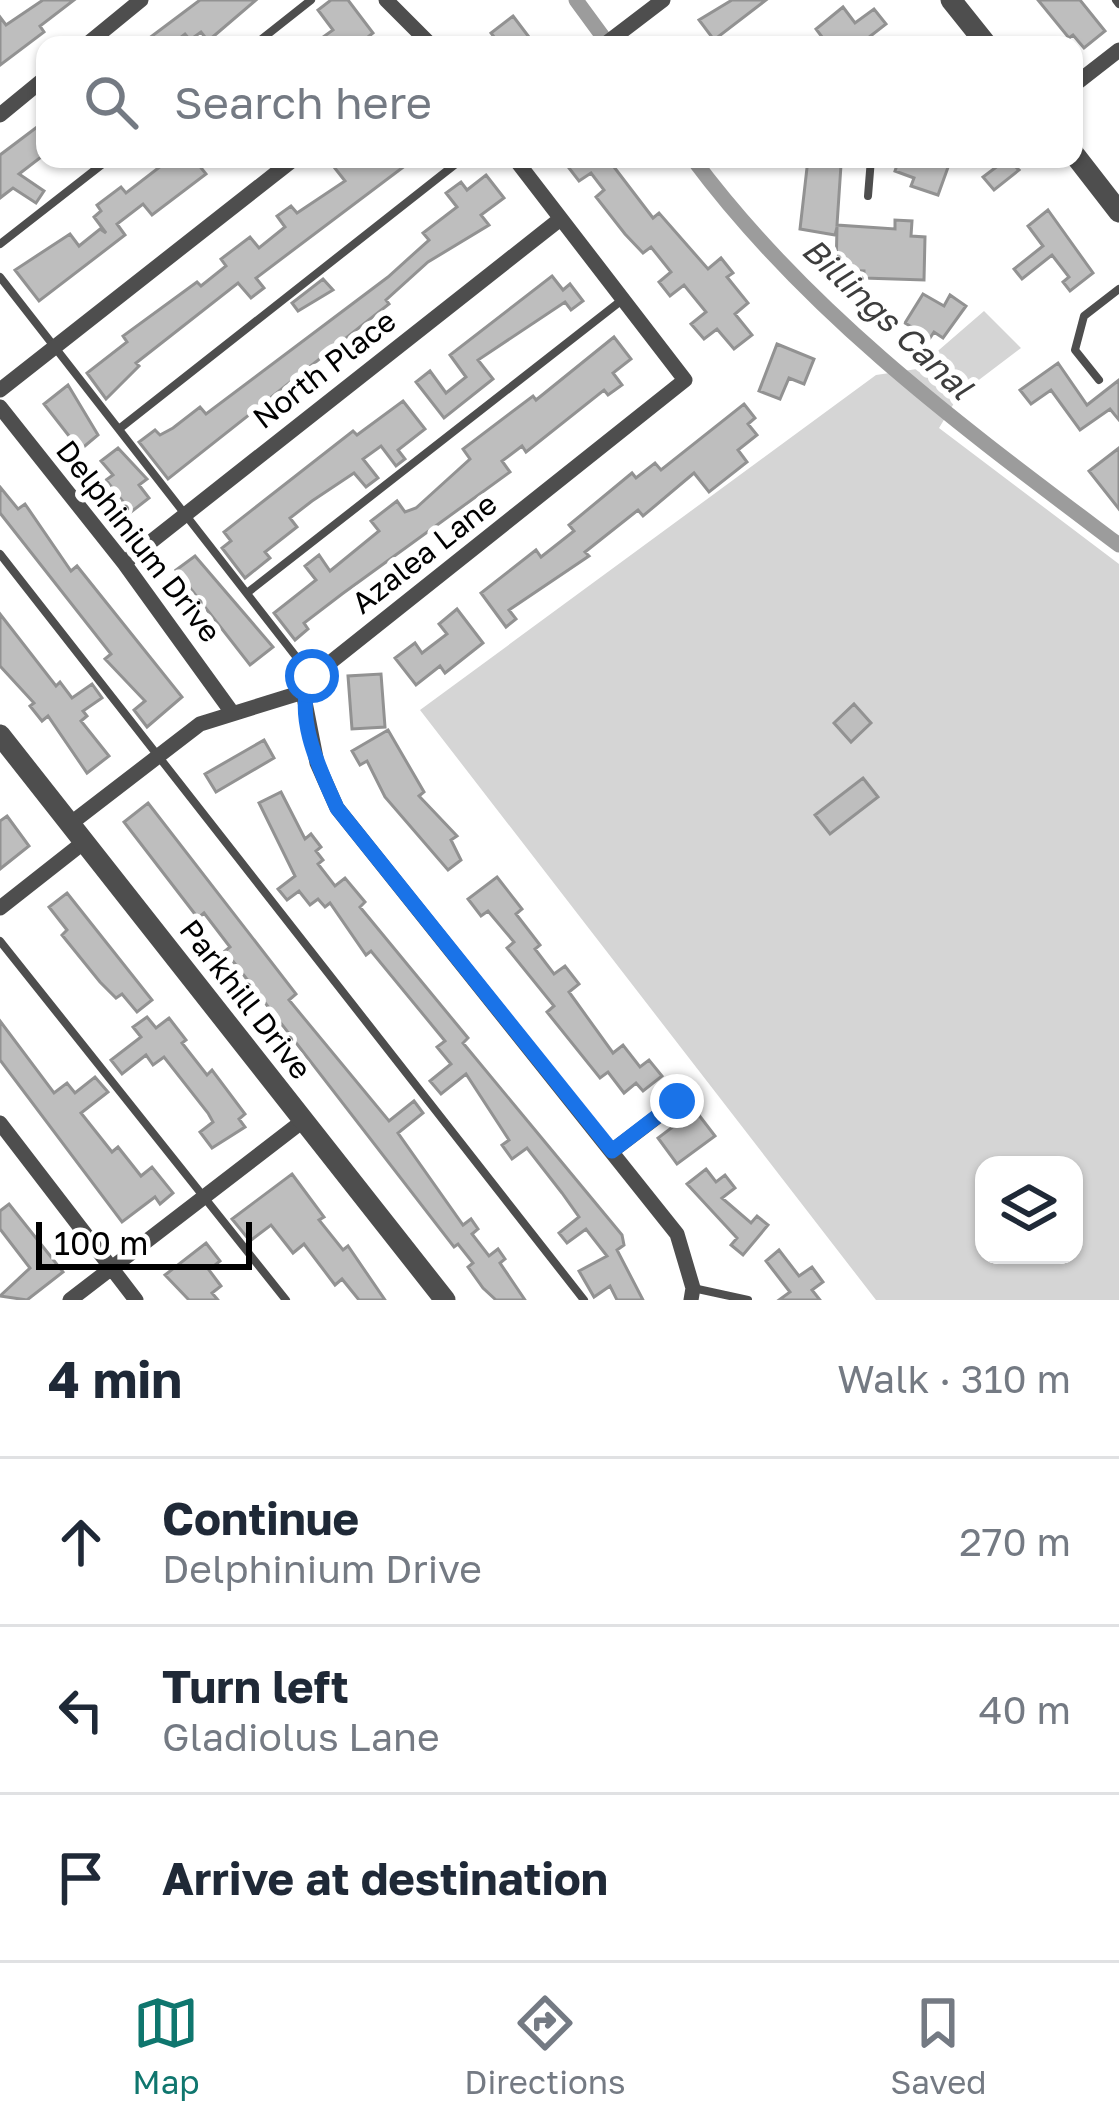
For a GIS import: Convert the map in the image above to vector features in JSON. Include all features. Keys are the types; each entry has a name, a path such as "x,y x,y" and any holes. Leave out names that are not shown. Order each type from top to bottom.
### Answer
{"street":[{"path":"97,36 141,0"},
{"path":"386,0 422,36"},
{"path":"615,36 663,0"},
{"path":"951,0 974,36"},
{"path":"1083,78 1119,50"},
{"path":"0,115 36,85"},
{"path":"1083,166 1119,212"},
{"path":"0,390 283,168"},
{"path":"521,168 622,300"},
{"name":"North Place","path":"124,563 559,220"},
{"name":"Azalea Lane","path":"0,908 158,756 200,724 308,684 686,380 622,300"},
{"name":"Delphinium Drive","path":"0,407 124,563 231,711"},
{"path":"308,684 316,763 337,808 677,1234 692,1294"},
{"name":"Parkhill Drive","path":"0,735 445,1300"},
{"path":"612,1151 677,1101"},
{"path":"70,1300 304,1120"},
{"path":"0,1123 136,1300"}],"lane":[{"path":"265,36 311,0"},
{"path":"0,244 97,168"},
{"path":"119,429 451,168"},
{"path":"868,196 870,168"},
{"path":"0,277 248,593 308,684"},
{"path":"1100,380 1076,350 1084,316 1119,289"},
{"path":"248,593 622,300"},
{"path":"0,554 584,1300"},
{"path":"0,940 286,1300"},
{"path":"692,1294 748,1300"}],"shaded area":[{"path":"984,311 1021,348 959,395 939,428 1119,564 1119,1300 876,1300 420,710 876,375 917,369"}],"building":[{"path":"43,0 74,0 40,26 44,32 0,65 0,17 6,25"},
{"path":"200,0 256,0 214,36 201,32 152,36"},
{"path":"331,0 348,0 373,33 325,36 333,30 318,10"},
{"path":"732,0 766,0 719,36 711,36 699,20"},
{"path":"1038,0 1080,0 1105,31 1084,48 1083,36 1067,36"},
{"path":"843,7 855,23 874,9 886,24 871,36 821,36 816,29"},
{"path":"513,16 528,36 493,36 491,33"},
{"path":"36,128 36,161 19,174 44,191 36,203 13,188 0,198 0,155"},
{"path":"158,168 201,168 206,174 152,215 143,204 117,224 125,235 39,301 15,270 70,234 79,246 100,229 106,233 94,217 101,211 97,205 121,187 126,193"},
{"path":"335,168 402,168 256,278 264,288 251,298 238,283 136,363 139,366 106,399 87,373 127,342 123,336 197,282 201,286 226,266 221,259 250,237 259,248 285,227 277,216 291,206 297,213 345,181"},
{"path":"569,168 615,168 653,218 659,213 708,269 721,258 733,273 727,277 748,303 735,314 752,335 734,349 717,329 704,339 691,324 706,312 684,285 670,296 659,282 671,272 651,247 643,253 625,234 596,197 604,190 591,173 579,181"},
{"path":"807,168 841,168 837,225 895,229 895,220 912,221 911,236 925,237 924,280 864,278 864,271 836,270 837,227 835,235 800,229"},
{"path":"948,168 938,195 911,186 914,178 895,171"},
{"path":"995,168 1019,170 994,190 983,177"},
{"path":"486,175 504,198 481,215 489,225 428,262 386,300 389,304 168,479 139,442 155,430 160,435 173,428 200,407 206,414 388,277 429,240 423,233 457,207 446,193 461,182 467,190"},
{"path":"1048,210 1093,273 1070,291 1063,282 1069,277 1052,255 1022,279 1014,269 1043,246 1028,226"},
{"path":"552,276 563,290 570,284 583,301 571,310 565,302 478,360 493,379 444,418 416,382 430,371 446,393 466,377 450,355"},
{"path":"323,279 333,290 298,311 292,303"},
{"path":"923,294 944,306 950,295 966,306 943,338 934,332 930,338 905,323"},
{"path":"614,337 631,359 613,373 622,385 608,395 604,390 526,452 522,446 502,461 510,472 304,623 308,629 295,640 274,613 316,580 305,566 319,555 330,571 379,531 371,521 397,501 405,512 416,508 470,459 463,449 533,396 536,400"},
{"path":"777,344 814,359 804,384 789,378 780,399 759,391"},
{"path":"1058,363 1087,405 1119,380 1119,420 1110,409 1080,430 1051,390 1031,404 1020,390"},
{"path":"68,385 98,435 80,450 44,404"},
{"path":"403,401 425,429 398,450 405,459 396,466 381,446 363,459 378,478 366,487 354,473 312,501 290,518 297,527 265,552 270,558 245,578 222,548 231,541 224,532 353,431 357,435"},
{"path":"744,404 755,418 748,424 757,435 738,450 747,462 709,492 694,473 643,516 638,510 585,552 589,556 509,610 516,619 506,627 481,593 536,550 541,557 574,531 569,525 632,473 636,478 655,463 661,470"},
{"path":"118,448 147,479 139,485 149,498 131,512 106,480 113,475 101,461"},
{"path":"1119,448 1119,509 1089,471"},
{"path":"0,487 18,509 25,504 71,571 77,566 182,697 147,727 134,710 145,701 105,659 111,654 0,513"},
{"path":"195,556 273,647 250,665 176,570"},
{"path":"457,609 483,643 445,673 440,666 416,685 395,658 415,643 422,653 447,634 439,624"},
{"path":"0,614 56,686 60,682 72,698 92,684 102,698 83,711 87,716 81,721 109,756 87,773 48,716 42,721 30,706 34,703 0,666"},
{"path":"381,674 385,727 352,729 348,676"},
{"path":"854,704 871,723 851,742 834,723"},
{"path":"388,730 424,792 419,796 457,836 451,840 461,860 448,870 385,797 367,761 360,765 352,751"},
{"path":"264,740 274,758 216,792 205,774"},
{"path":"863,778 878,797 830,834 815,815"},
{"path":"281,792 305,839 311,834 321,847 316,851 323,860 318,864 335,886 345,878 365,902 360,907 468,1038 463,1043 622,1235 624,1245 617,1250 643,1300 617,1300 610,1286 594,1297 579,1271 607,1256 586,1229 567,1243 559,1233 579,1217 562,1193 527,1148 512,1159 502,1145 509,1140 466,1074 441,1094 430,1081 451,1064 437,1047 445,1041 371,951 366,955 330,903 325,907 318,899 310,905 299,891 287,900 278,889 295,876 259,803"},
{"path":"148,803 296,994 289,1000 389,1121 414,1101 423,1113 398,1133 463,1225 471,1219 478,1229 472,1234 489,1256 498,1249 505,1259 500,1263 525,1300 496,1300 483,1288 468,1267 473,1263 458,1244 454,1247 225,951 230,947 204,913 198,918 124,822"},
{"path":"7,816 29,846 0,869 0,821"},
{"path":"497,877 522,909 516,914 540,945 535,949 554,974 565,966 579,984 569,992 613,1053 623,1045 640,1067 649,1060 662,1076 643,1091 636,1083 624,1093 608,1072 600,1078 547,1012 554,1006 507,948 514,942 488,911 481,916 468,899"},
{"path":"67,893 152,1000 137,1012 122,994 116,998 100,982 62,935 67,930 49,907"},
{"path":"147,1017 156,1028 169,1018 207,1075 212,1070 245,1114 239,1119 245,1127 212,1148 200,1132 213,1122 164,1057 153,1065 146,1055 122,1074 111,1060 141,1037 133,1027"},
{"path":"0,1021 54,1093 67,1083 75,1093 95,1077 108,1092 81,1113 112,1152 118,1147 141,1176 152,1167 173,1193 160,1204 155,1197 122,1222 0,1060"},
{"path":"695,1110 715,1136 677,1164 658,1138"},
{"path":"706,1169 716,1182 725,1175 735,1188 722,1198 751,1223 757,1216 768,1225 743,1255 731,1245 737,1238 687,1184"},
{"path":"292,1174 324,1217 319,1220 343,1250 348,1246 385,1300 359,1300 342,1279 335,1285 304,1244 293,1253 271,1225 250,1241 232,1219"},
{"path":"9,1204 63,1272 27,1300 0,1296 30,1268 0,1229 0,1211"},
{"path":"206,1243 220,1261 209,1270 221,1286 212,1293 218,1300 189,1300 165,1275"},
{"path":"779,1250 799,1276 812,1267 823,1282 812,1290 820,1300 779,1300 790,1292 766,1261"}],"waterway":[{"name":"Billings Canal","path":"576,0 602,36"},
{"name":"Billings Canal","path":"700,168 787,269 839,320 947,413 1119,545"}],"route":[{"path":"312,676 303,692 316,763 337,808 612,1151 677,1101"}]}
